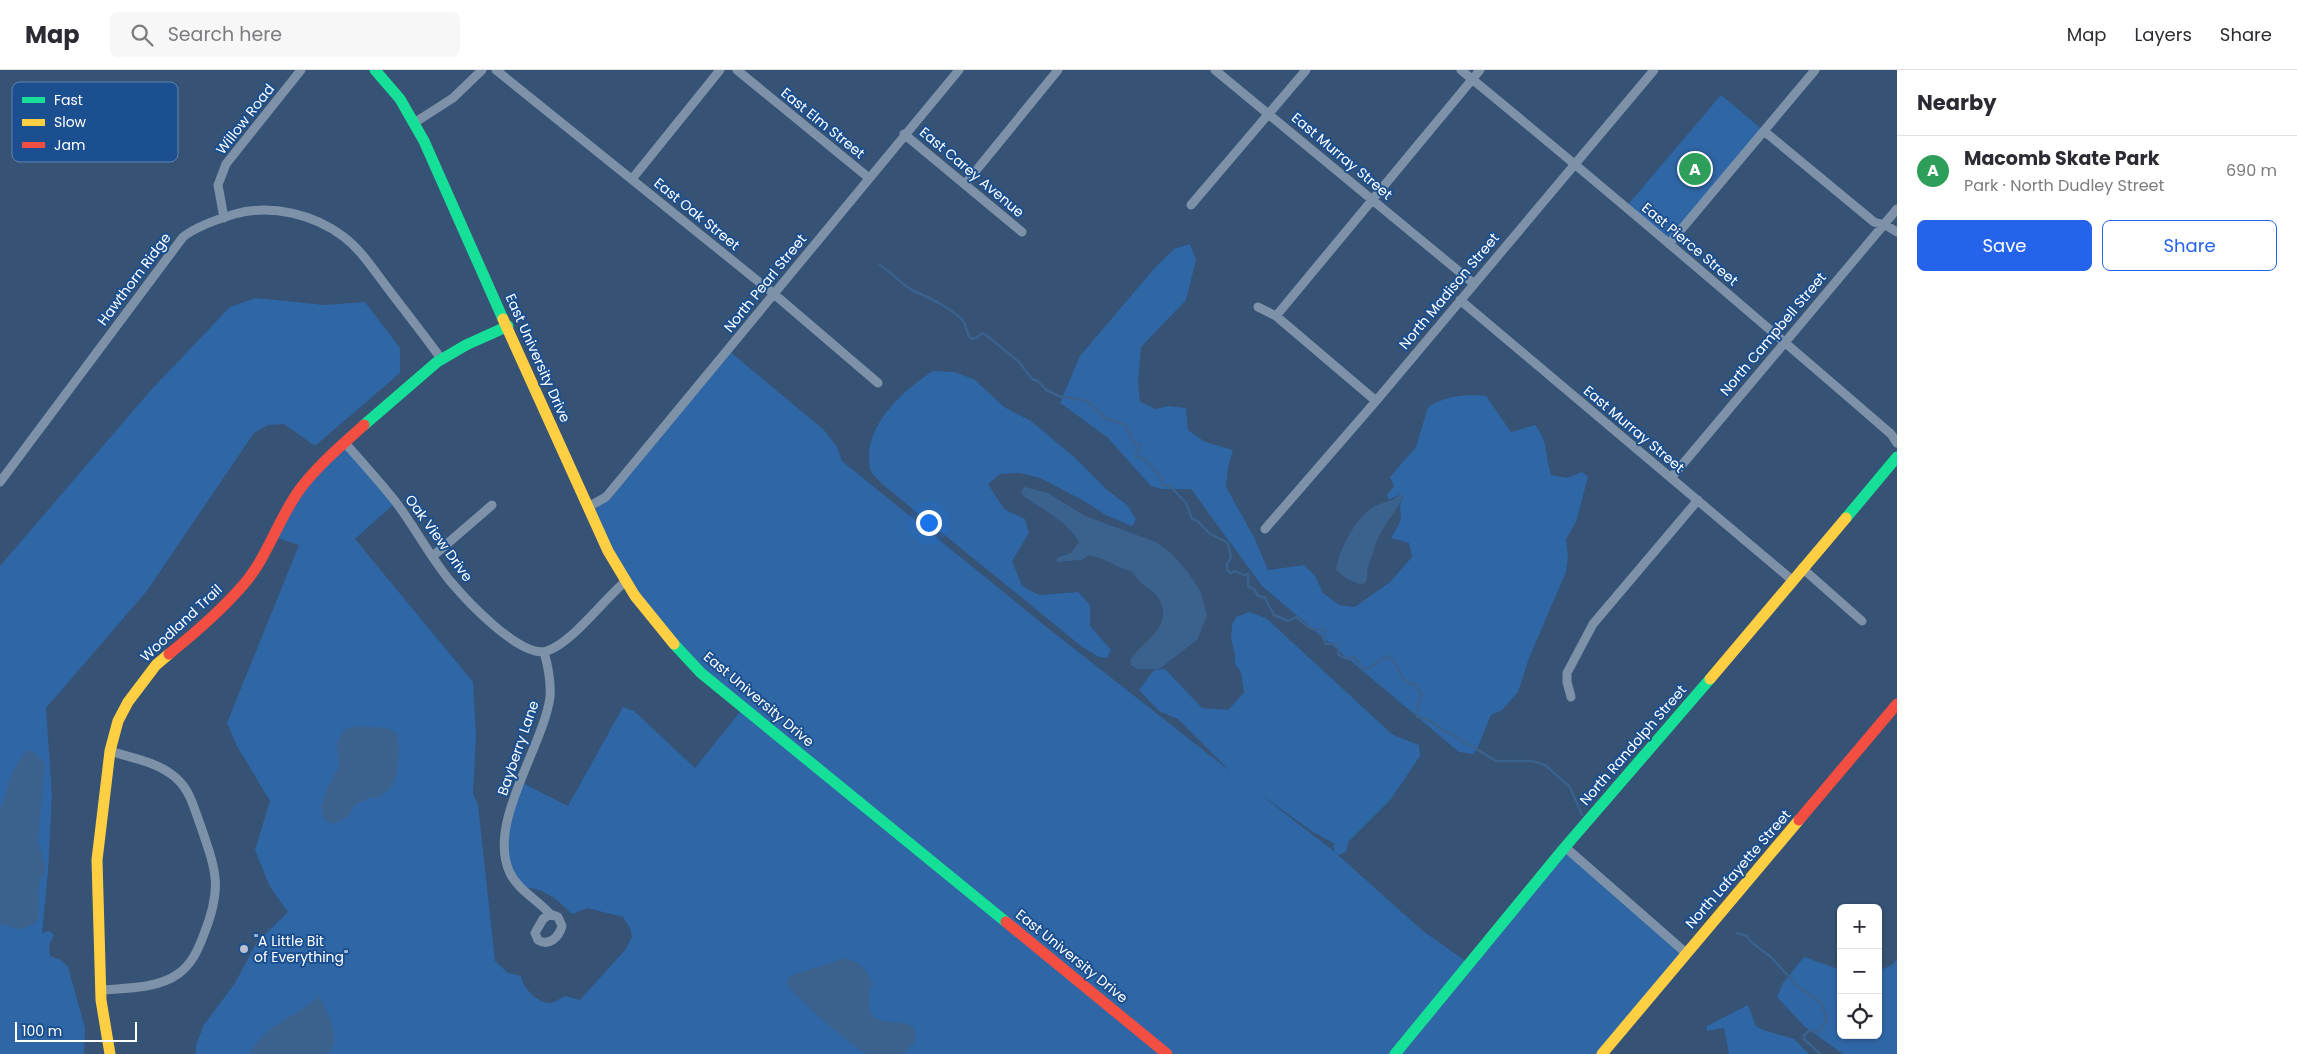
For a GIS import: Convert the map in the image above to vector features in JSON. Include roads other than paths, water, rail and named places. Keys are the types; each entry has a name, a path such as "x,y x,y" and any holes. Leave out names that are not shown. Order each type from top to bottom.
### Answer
{"main road":[{"name":"East University Drive","path":"375,70 400,99 434,159 608,551 656,624 701,673 1167,1054"},
{"name":"Woodland Trail","path":"110,1054 100,990 97,860 110,751 123,711 145,677 217,612 244,584 260,561 299,490 316,470 442,360 508,326"},
{"name":"North Randolph Street","path":"1395,1054 1565,847 1649,752 1897,457"},
{"name":"North Lafayette Street","path":"1602,1054 1897,704"}],"street":[{"name":"Willow Road","path":"224,218 218,185 226,164 301,70"},
{"path":"414,123 453,98 482,70"},
{"name":"East Oak Street","path":"496,70 774,294 878,383"},
{"path":"632,179 720,70"},
{"name":"East Elm Street","path":"738,70 869,178"},
{"name":"North Pearl Street","path":"588,506 606,497 729,351 904,134 959,70"},
{"path":"965,184 1058,70"},
{"name":"East Murray Street","path":"1215,70 1473,283"},
{"path":"1191,204 1306,70"},
{"name":"East Pierce Street","path":"1461,70 1575,163 1891,434 1897,443"},
{"path":"1276,316 1480,70"},
{"name":"North Madison Street","path":"1265,529 1654,70"},
{"path":"1669,244 1815,70"},
{"path":"1764,131 1874,222 1897,232"},
{"name":"East Carey Avenue","path":"904,134 1022,232"},
{"name":"North Campbell Street","path":"1671,478 1897,209"},
{"name":"Hawthorn Ridge","path":"0,482 183,237 224,218 245,212 278,211 309,218 338,233 362,254 442,360"},
{"name":"East Murray Street","path":"1460,300 1792,580"},
{"path":"1258,307 1276,316 1376,400"},
{"name":"Oak View Drive","path":"345,443 396,502 460,592 515,643 529,650 544,652"},
{"path":"1571,697 1567,682 1568,673 1593,624 1698,500"},
{"path":"433,556 492,505"},
{"path":"1802,568 1862,621"},
{"path":"544,652 560,646 613,591 626,581"},
{"name":"Bayberry Lane","path":"544,652 548,671 550,698 505,826 504,852 506,864 514,879 550,914"},
{"path":"100,990 158,983 168,980 187,967 198,952 212,914 217,890 214,867 192,801 181,783 159,767 110,751"},
{"path":"1565,847 1686,953"}],"waterway":[{"path":"880,265 909,288 954,312 964,323 971,339 976,338 982,333 986,335 1019,362 1032,379 1038,381 1046,390 1059,396 1087,401 1105,418 1126,425 1134,443 1141,445 1136,454 1137,457 1144,459 1159,474 1162,485 1170,486 1186,503 1192,519 1198,521 1209,533 1228,543 1231,558 1227,564 1227,570 1230,573 1235,571 1243,575 1248,574 1248,586 1255,590 1257,595 1265,598 1274,615 1288,621 1296,617 1311,628 1322,629 1325,631 1323,638 1326,644 1334,644 1338,647 1339,655 1348,659 1354,657 1362,668 1367,669 1388,656 1396,664 1402,677 1415,685 1422,695 1416,712 1417,717 1427,720 1496,761 1532,761 1545,765 1570,787 1582,815"},
{"path":"1737,933 1747,936 1751,942 1772,958 1797,986 1822,1004 1827,1020 1820,1030 1816,1032 1810,1030 1804,1035 1804,1039 1820,1054"}],"place":[{"name":"Macomb Skate Park","path":"1695,169"},
{"name":"\"A Little Bit of Everything\"","path":"244,949"}]}
